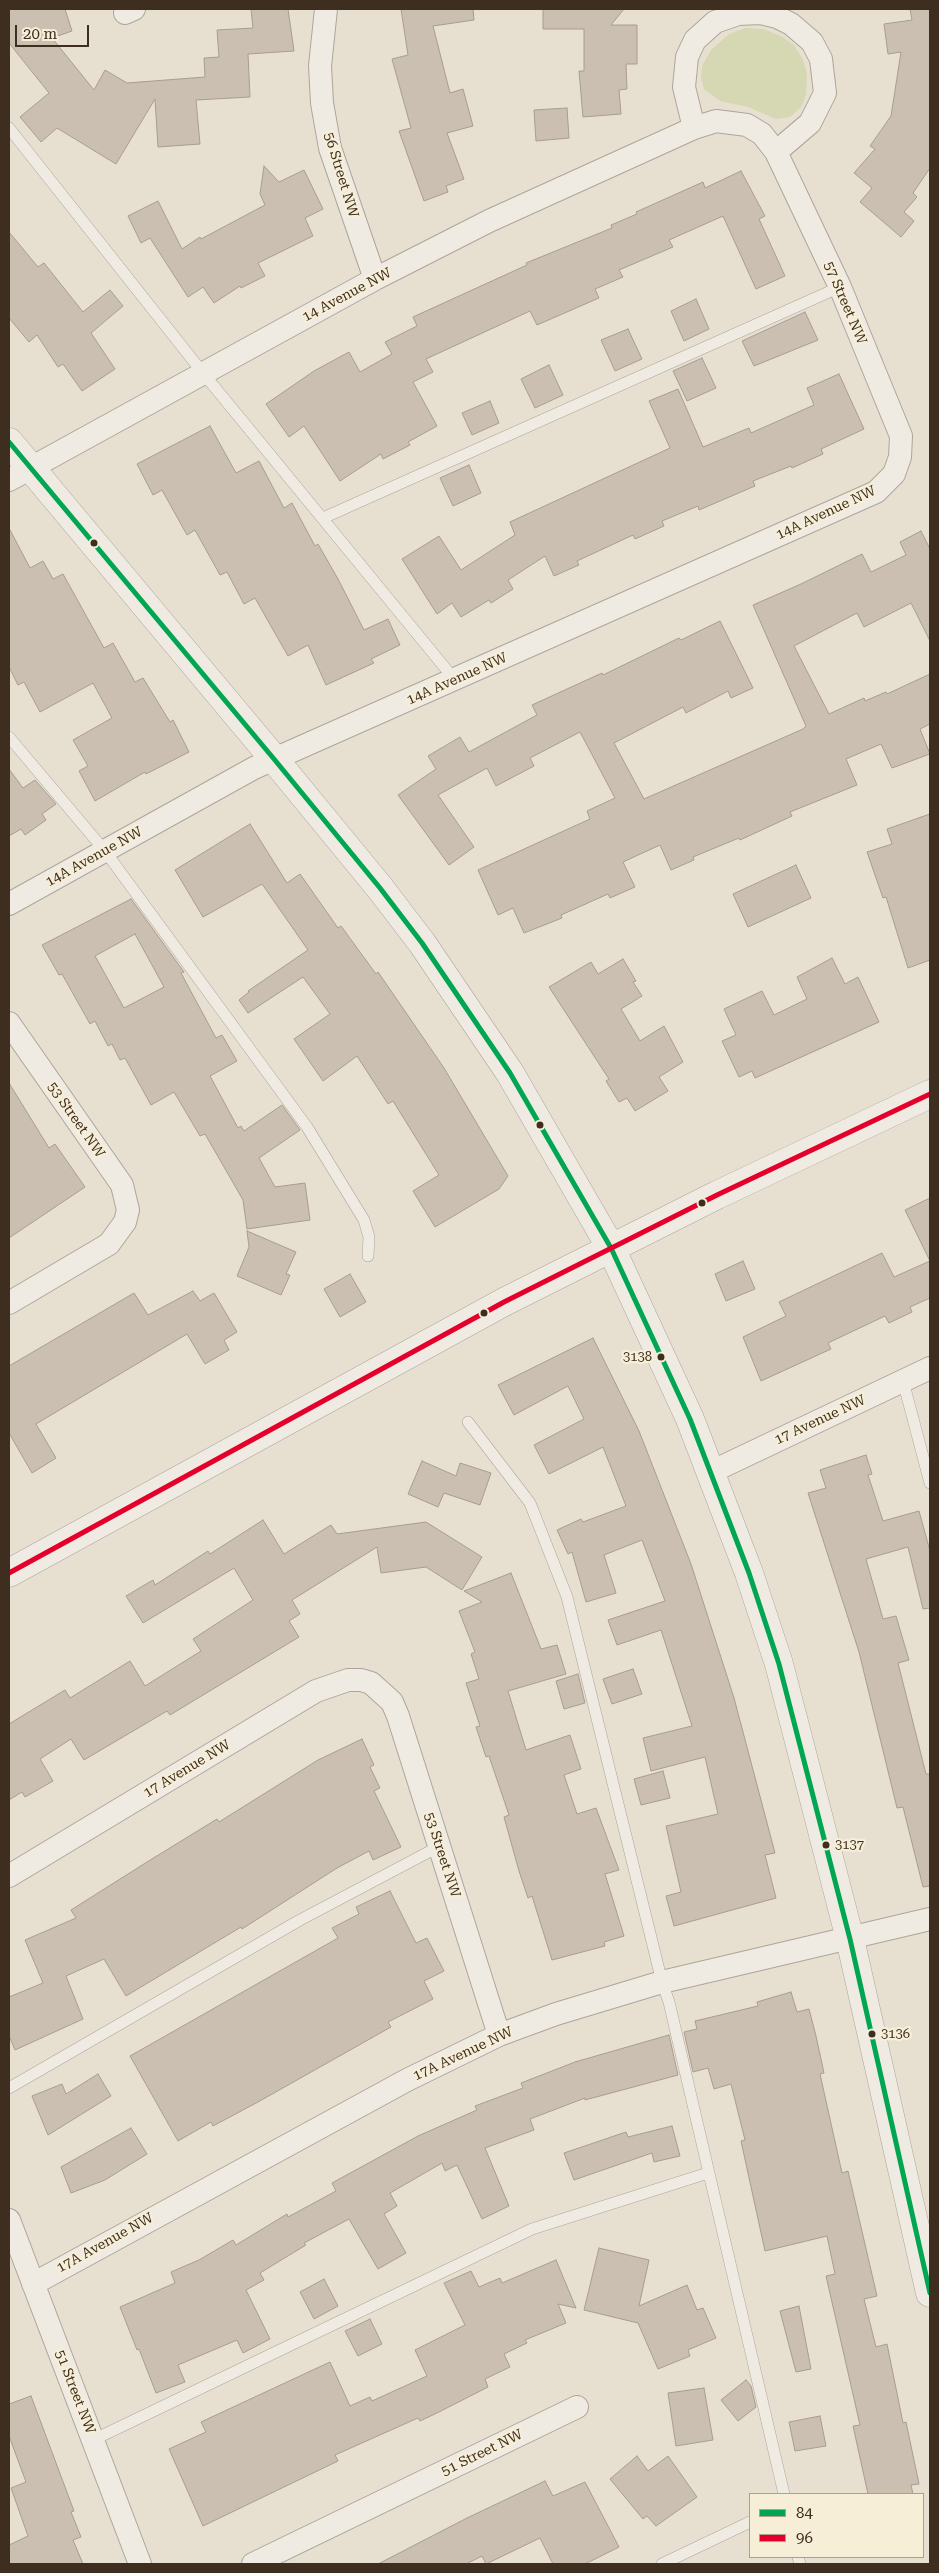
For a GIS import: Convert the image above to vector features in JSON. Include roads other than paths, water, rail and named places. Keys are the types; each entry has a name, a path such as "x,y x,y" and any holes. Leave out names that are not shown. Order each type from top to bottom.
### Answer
{"street":[{"name":"56 Street NW","path":"326,9 320,66 322,103 330,148 375,279"},
{"path":"694,128 684,87 687,56 695,40 715,22 738,14 761,13 776,17 802,32 816,50 824,72 825,93 818,111 800,133 776,152"},
{"name":"14 Avenue NW","path":"20,474 375,279 489,221 694,128 716,121"},
{"name":"57 Street NW","path":"716,121 735,122 762,134 776,152 840,288 901,436 900,457"},
{"path":"9,442 20,474 274,759 380,888 464,1003 510,1073 610,1248 671,1375 711,1472 749,1573 779,1664 850,1939 929,2279"},
{"name":"14A Avenue NW","path":"9,904 254,768 876,492 894,474 900,457"},
{"name":"53 Street NW","path":"9,1023 122,1185 128,1210 126,1222 114,1238 98,1251 9,1303"},
{"path":"9,1573 504,1302 830,1140 930,1094"},
{"name":"17 Avenue NW","path":"711,1472 930,1368"},
{"name":"17 Avenue NW","path":"9,1876 316,1691 348,1680 361,1680 371,1683"},
{"name":"53 Street NW","path":"371,1683 392,1702 398,1716 499,2036"},
{"name":"17A Avenue NW","path":"33,2284 406,2080 499,2036 556,2014 662,1982 930,1919"},
{"name":"51 Street NW","path":"9,2220 140,2564"},
{"name":"51 Street NW","path":"253,2564 577,2406"}],"lane":[{"path":"9,128 203,373 455,680"},
{"path":"322,518 840,288"},
{"path":"9,737 105,851 307,1127 364,1220 368,1237 368,1256"},
{"path":"903,1381 930,1483"},
{"path":"468,1422 530,1503 567,1596 668,2002 784,2493"},
{"path":"9,2088 300,1920 440,1846"},
{"path":"93,2440 532,2229 708,2173"},
{"path":"662,2564 749,2522"}],"place":[{"name":"3138","path":"661,1357"},
{"name":"3137","path":"826,1845"},
{"name":"3136","path":"872,2034"}]}
